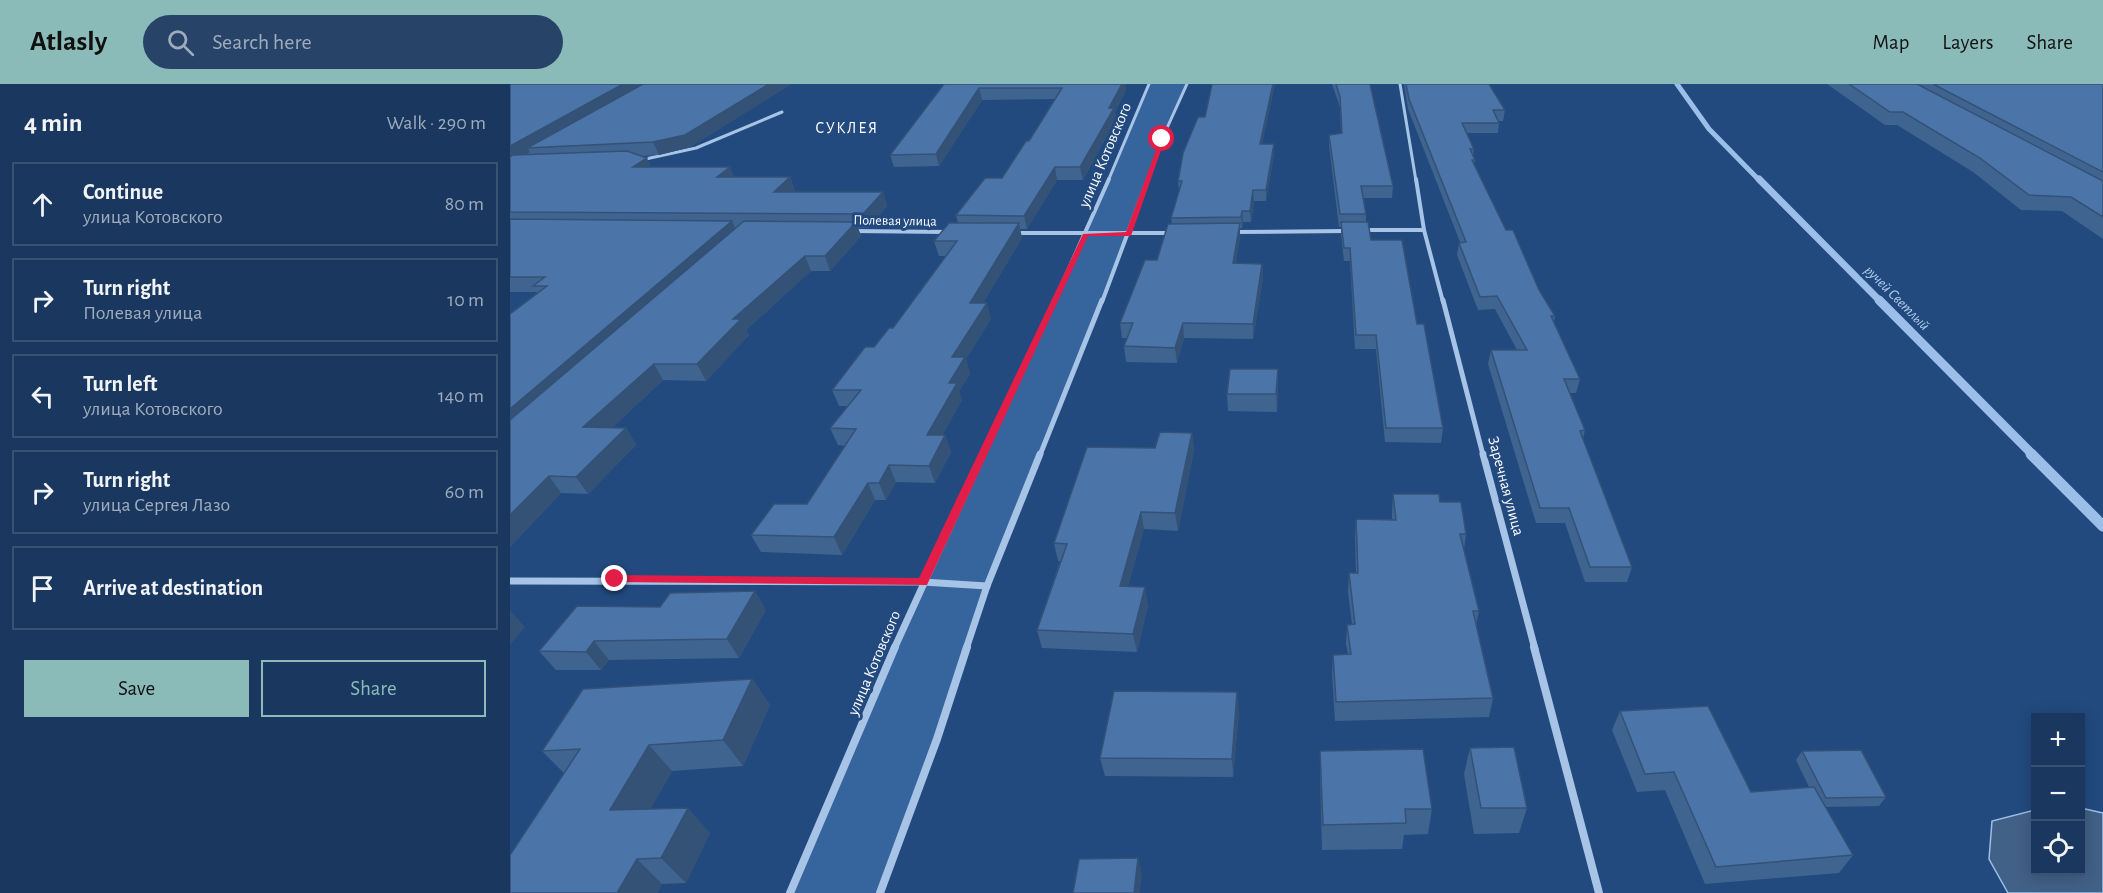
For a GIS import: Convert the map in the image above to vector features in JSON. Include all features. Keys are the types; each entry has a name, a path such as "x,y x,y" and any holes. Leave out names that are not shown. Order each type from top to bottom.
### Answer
{"street":[{"name":"улица Котовского","path":"790,893 923,582 1086,234 1149,84"},
{"path":"880,893 937,739 987,586 1128,234 1162,139 1187,84"},
{"name":"Заречная улица","path":"1400,84 1424,230 1599,893"},
{"path":"641,164 632,161 660,159 692,151 782,112"},
{"path":"1223,233 1424,230"},
{"name":"Полевая улица","path":"846,231 954,232"},
{"path":"1014,233 1176,233"},
{"path":"510,581 923,582 987,586"}],"shaded area":[{"path":"1149,84 1187,84 1162,139 1129,234 987,586 880,893 787,893 923,582 1086,234"},
{"path":"2085,809 2103,813 2103,893 2008,893 1989,859 1992,821 2031,811 2031,875 2085,875"}],"building":[{"path":"510,84 623,84 510,146"},
{"path":"643,84 769,84 685,135 653,142 527,148"},
{"path":"944,84 1122,84 1109,108 1114,108 1080,167 1055,167 1024,216 956,215 985,178 1002,178 1026,141 1029,141 1062,88 979,88 936,154 890,155"},
{"path":"1212,84 1273,84 1260,144 1274,144 1266,190 1253,190 1250,211 1242,211 1241,217 1171,218 1182,181 1178,181 1183,153 1198,117 1205,117"},
{"path":"1336,84 1370,84 1393,186 1361,186 1366,214 1340,214 1329,135 1342,133 1340,97"},
{"path":"1406,84 1489,84 1505,110 1493,110 1499,123 1462,123 1474,149 1470,149 1475,160 1472,160 1506,230 1513,230 1539,290 1555,316 1551,316 1580,379 1564,379 1585,430 1580,431 1632,567 1590,567 1569,508 1540,508 1491,350 1527,350 1497,296 1480,297 1459,243 1466,242 1409,99"},
{"path":"1849,84 1917,84 2103,181 2103,217 2071,197 2029,195 1980,158 1903,112 1890,112"},
{"path":"1933,84 2103,84 2103,172"},
{"path":"627,151 647,158 633,167 730,167 717,177 790,177 774,192 883,192 863,214 510,212 510,157 513,155"},
{"path":"510,219 732,221 510,409 510,314 547,286 533,286 545,277 510,277"},
{"path":"744,221 856,222 825,256 805,256 733,319 741,319 697,364 654,364 583,427 626,428 576,477 549,476 510,515 510,420"},
{"path":"1341,222 1368,222 1371,240 1402,240 1417,324 1424,324 1443,428 1386,428 1376,335 1356,335 1350,248 1344,248"},
{"path":"949,223 1019,223 970,303 987,303 952,357 965,357 949,383 957,383 927,435 945,435 929,466 889,465 879,483 868,483 834,537 751,535 774,504 807,504 856,429 830,428 861,390 832,390 865,347 874,347 889,328 893,328 957,241 934,241"},
{"path":"1240,223 1233,263 1262,264 1253,324 1183,323 1175,348 1124,346 1133,323 1120,323 1145,260 1157,260 1168,224"},
{"path":"1230,369 1278,369 1276,394 1227,394"},
{"path":"1160,432 1192,433 1175,513 1141,512 1120,586 1145,587 1133,634 1037,630 1067,544 1054,543 1087,447 1155,448"},
{"path":"1393,494 1439,494 1440,502 1461,502 1466,534 1460,534 1479,611 1473,611 1493,698 1336,702 1333,655 1351,654 1347,625 1355,624 1349,573 1358,573 1356,519 1396,520"},
{"path":"755,591 727,639 594,641 586,652 539,651 577,606 660,607 670,593"},
{"path":"752,679 723,740 649,745 610,810 688,808 661,858 637,859 617,893 510,893 510,855 580,749 542,751 583,689"},
{"path":"1114,691 1237,692 1232,759 1100,758"},
{"path":"1708,706 1751,792 1814,787 1853,855 1716,867 1674,772 1645,774 1620,711"},
{"path":"1514,747 1527,808 1481,808 1470,748"},
{"path":"1423,749 1432,809 1405,809 1406,823 1323,825 1320,751"},
{"path":"1861,750 1886,797 1826,798 1802,751"},
{"path":"1138,858 1134,893 1073,893 1079,859"}],"waterway":[{"name":"ручей Светлый","path":"1677,84 1709,129 1760,181"},
{"name":"ручей Светлый","path":"1759,179 1881,302"},
{"name":"ручей Светлый","path":"1879,300 2033,455"},
{"name":"ручей Светлый","path":"2031,454 2103,526"}],"district":[{"name":"СУКЛЕЯ","path":"847,128"}],"route":[{"path":"615,579 923,582 1086,234 1128,234 1162,139"}]}
